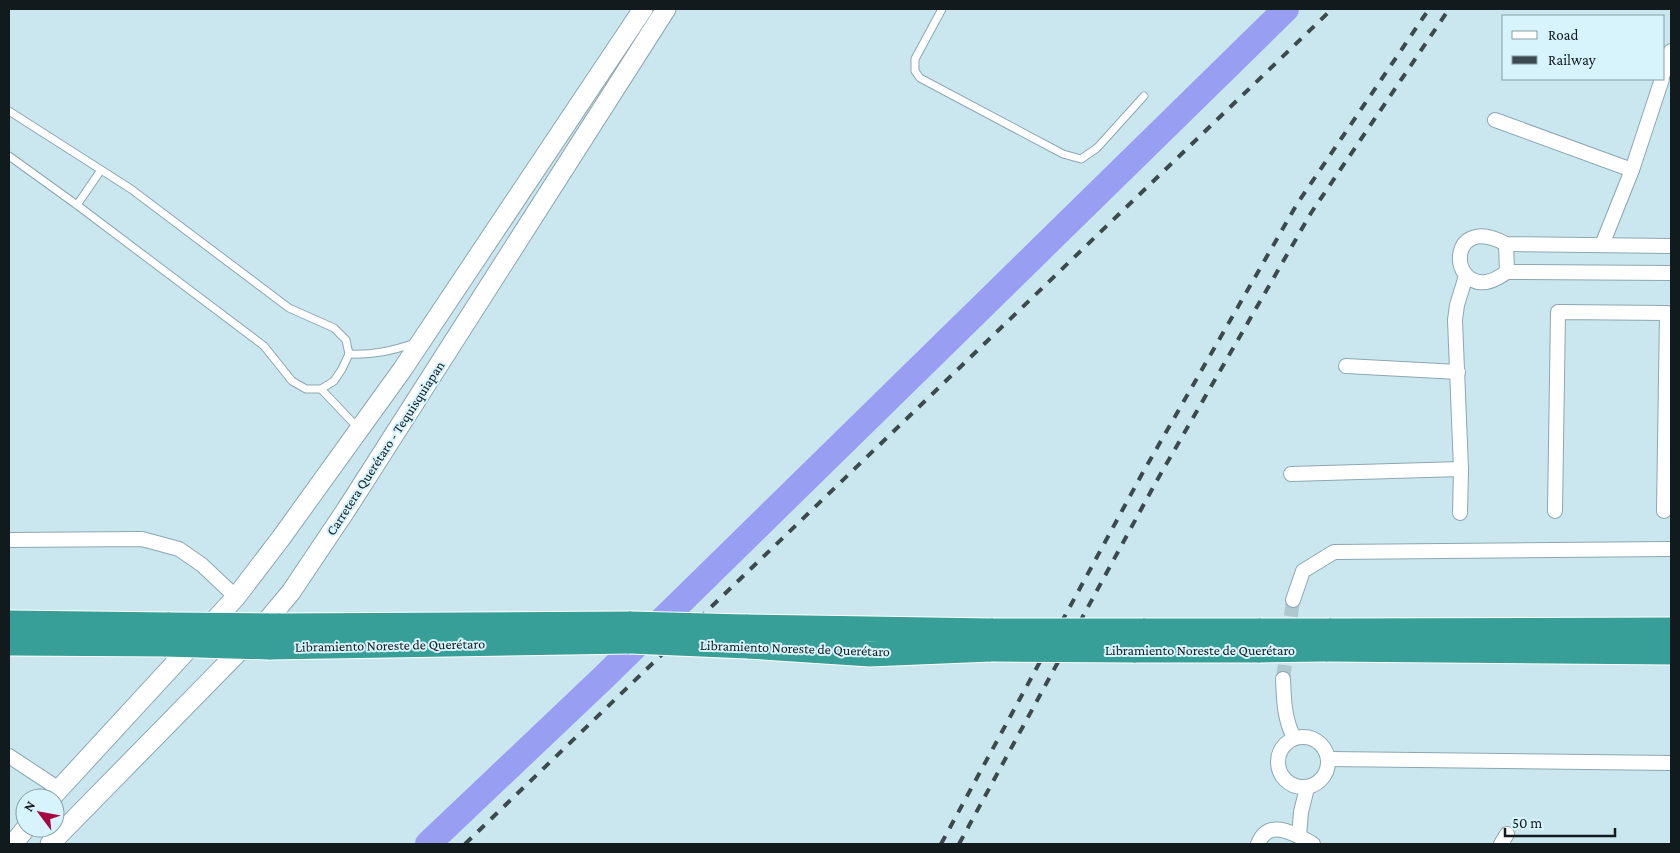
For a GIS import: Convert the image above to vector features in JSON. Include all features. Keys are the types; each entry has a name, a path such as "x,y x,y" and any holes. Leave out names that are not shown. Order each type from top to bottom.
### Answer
{"highway":[{"name":"Libramiento Noreste de Querétaro","path":"9,622 168,634 273,636 630,633 747,637 992,640 1327,640 1671,630"},
{"name":"Libramiento Noreste de Querétaro","path":"9,643 168,634"},
{"name":"Libramiento Noreste de Querétaro","path":"1327,640 1671,652"}],"main road":[{"name":"Carretera Querétaro - Tequisquiapan","path":"60,788 236,597 281,538 423,339 643,9"},
{"name":"Carretera Querétaro - Tequisquiapan","path":"50,844 216,676 256,634 291,592 346,510 666,9"}],"street":[{"path":"1665,68 1671,51"},
{"path":"1602,245 1632,170 1662,80"},
{"path":"1495,120 1632,170"},
{"path":"1671,246 1506,244 1483,235 1472,237 1464,245 1459,255 1460,266 1466,276 1476,282 1487,282 1507,272 1671,273"},
{"path":"1506,244 1507,272"},
{"path":"1460,513 1461,469 1455,320 1457,305 1466,276"},
{"path":"1555,511 1558,312 1667,313 1669,355 1668,464 1664,511"},
{"path":"1346,366 1458,372"},
{"path":"1291,474 1461,469"},
{"path":"9,540 142,539 179,549 202,565 236,597"},
{"path":"1293,600 1303,571 1334,552 1671,549"},
{"path":"1284,679 1284,712 1294,738"},
{"path":"1310,737 1319,742 1326,749 1329,759 1328,769 1324,778 1307,788 1297,787 1288,783 1281,775 1278,766 1278,756 1283,747 1294,738 1310,737"},
{"path":"9,756 49,788"},
{"path":"1329,759 1671,764"},
{"path":"1298,836 1307,788"},
{"path":"1258,844 1261,837 1269,830 1280,829 1313,844"}],"lane":[{"path":"942,9 915,59 915,71 920,78 1063,154 1081,159 1097,148 1144,96"},
{"path":"9,111 131,189 290,308 334,328 346,340 349,354 342,369 334,380 321,389 306,389 292,381 264,346 9,156"},
{"path":"77,205 101,170"},
{"path":"349,354 368,355 387,352 423,339"},
{"path":"321,389 360,429"}],"waterway":[{"path":"428,844 604,677 1286,9"}],"tunnel":[{"path":"1283,679 1293,600"}],"railway":[{"path":"465,844 1332,9"},
{"path":"941,844 1142,474 1297,204 1429,9"},
{"path":"959,844 1156,482 1311,213 1449,9"}]}
